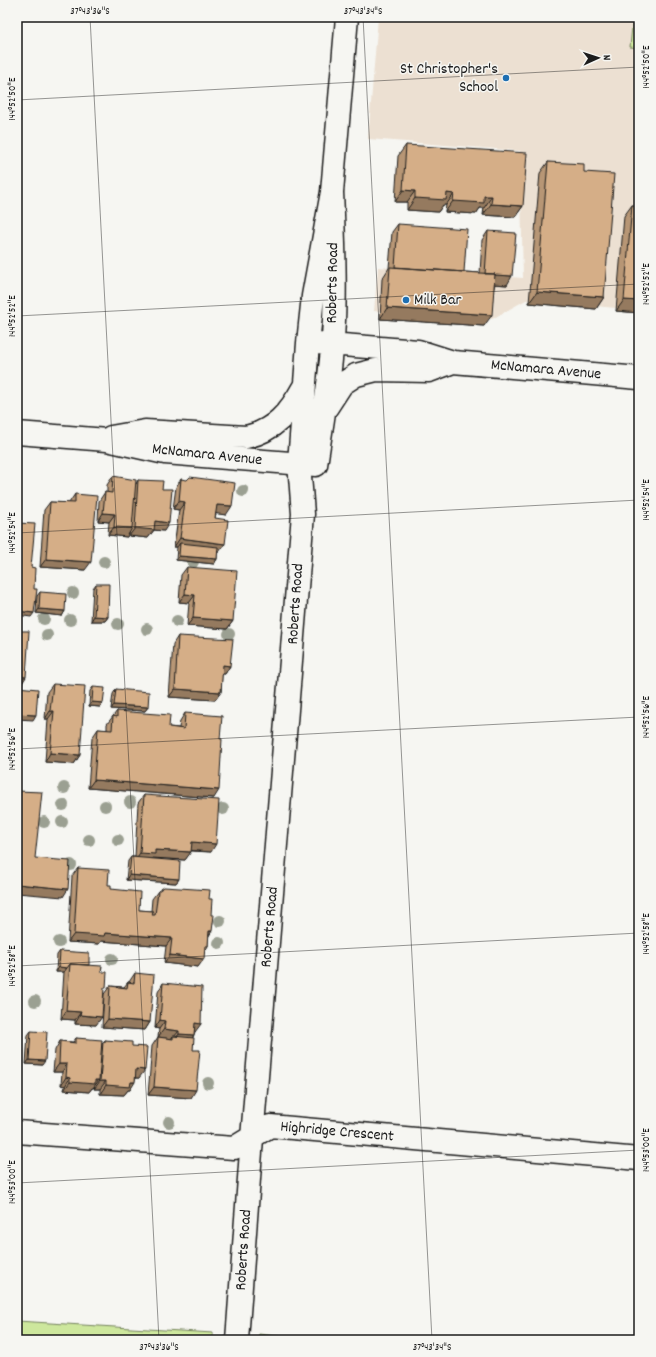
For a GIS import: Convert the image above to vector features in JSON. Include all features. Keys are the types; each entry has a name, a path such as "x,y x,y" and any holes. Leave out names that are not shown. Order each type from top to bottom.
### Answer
{"street":[{"name":"Roberts Road","path":"237,1340 252,1138 308,464 304,386 314,296 332,192 347,17"},
{"name":"Roberts Road","path":"308,464 324,412 332,344 335,260 332,192"},
{"name":"McNamara Avenue","path":"308,343 418,351 453,362 639,378"},
{"name":"McNamara Avenue","path":"324,412 342,384 356,375 376,370 429,371 453,362"},
{"name":"McNamara Avenue","path":"98,439 145,431 246,437 255,435 281,420 295,403 304,386"},
{"name":"McNamara Avenue","path":"17,433 98,439 165,453 308,464"},
{"name":"Highridge Crescent","path":"17,1132 234,1148 270,1126 639,1159"}],"shaded area":[{"name":"St Christopher's School","path":"378,17 639,17 639,310 526,300 492,319 374,311 378,267 523,278 520,151 368,139"}],"green space":[{"path":"633,17 639,17 639,48 630,47"},
{"path":"17,1321 213,1333 213,1340 17,1340"},
{"path":"259,1334 308,1340 258,1340"}],"building":[{"path":"406,145 527,153 523,206 491,204 492,196 484,196 484,203 453,201 454,194 447,193 446,200 415,198 415,191 403,190"},
{"path":"548,162 584,164 584,172 614,174 604,297 537,292"},
{"path":"632,205 639,206 639,301 624,300"},
{"path":"398,224 467,229 464,272 395,267"},
{"path":"488,231 516,233 512,276 485,274"},
{"path":"390,267 495,274 492,315 387,308"},
{"path":"113,476 136,480 132,528 114,527 115,514 103,513 105,492 112,493"},
{"path":"190,477 235,483 232,506 217,505 215,518 228,520 225,544 180,538 185,502 179,501 181,479 187,480"},
{"path":"138,480 163,481 162,489 172,489 169,523 155,521 154,530 135,528"},
{"path":"75,494 97,496 91,562 46,559 50,502 75,503"},
{"path":"17,523 35,524 31,567 35,568 34,589 37,589 34,613 17,611"},
{"path":"180,543 218,547 217,559 179,556"},
{"path":"187,567 237,571 233,621 193,618 195,595 185,594"},
{"path":"96,584 109,584 108,617 94,616"},
{"path":"40,592 66,594 65,611 39,609"},
{"path":"17,631 29,631 26,677 17,676"},
{"path":"178,636 233,639 230,666 223,665 221,692 175,689"},
{"path":"53,684 85,686 80,755 50,753 54,711 50,711"},
{"path":"17,687 38,689 36,715 17,714"},
{"path":"93,687 105,688 103,703 92,702"},
{"path":"116,689 149,692 148,707 114,705"},
{"path":"117,711 170,715 169,727 184,729 185,713 222,716 219,790 94,780 98,729 112,730 113,716 117,717"},
{"path":"17,791 42,792 35,858 70,861 68,889 17,884"},
{"path":"144,795 219,800 216,844 192,842 191,852 155,850 155,854 140,853"},
{"path":"131,857 180,861 179,879 129,875"},
{"path":"78,868 109,870 108,885 111,885 111,889 140,892 139,910 153,911 152,915 155,915 158,891 164,887 210,890 209,899 212,899 211,915 214,915 212,931 209,931 208,946 205,946 204,959 170,955 172,938 105,933 104,936 74,934"},
{"path":"60,951 89,953 89,965 70,964 67,968 59,967"},
{"path":"17,957 21,958 20,975 17,975"},
{"path":"70,964 102,966 101,972 107,972 106,988 104,988 102,1017 80,1015 81,1012 66,1011"},
{"path":"135,973 154,975 150,1022 108,1019 110,986 127,988 128,982 134,983"},
{"path":"163,983 202,987 201,1024 195,1023 194,1035 179,1034 179,1031 164,1029 165,1021 160,1020"},
{"path":"31,1031 47,1032 45,1061 29,1060"},
{"path":"173,1036 194,1038 193,1050 200,1050 196,1090 154,1087 158,1037 173,1039"},
{"path":"76,1038 102,1040 99,1080 95,1080 95,1084 70,1082 70,1078 66,1077 67,1064 59,1064 60,1041 76,1043"},
{"path":"105,1040 132,1042 132,1046 147,1047 145,1070 136,1069 135,1082 131,1082 130,1087 106,1085 106,1081 100,1081 103,1042 105,1042"}],"place":[{"name":"St Christopher's School","path":"506,78"},
{"name":"Milk Bar","path":"406,300"}]}
